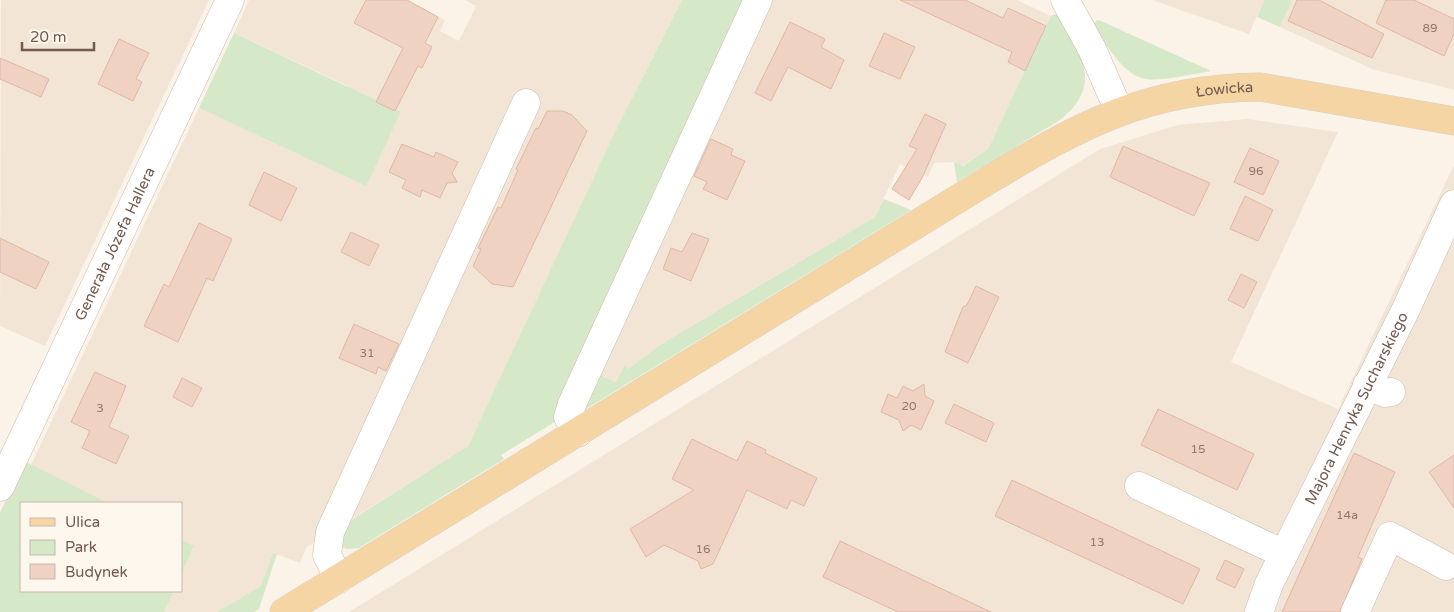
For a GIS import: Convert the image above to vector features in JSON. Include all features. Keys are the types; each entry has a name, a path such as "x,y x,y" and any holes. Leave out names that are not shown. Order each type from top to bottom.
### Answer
{"main road":[{"name":"Łowicka","path":"284,612 1053,141 1119,111 1192,92 1260,87 1454,121"}],"street":[{"name":"Generała Józefa Hallera","path":"0,487 230,0"},
{"path":"578,433 568,417 572,404 758,0"},
{"path":"1065,0 1092,49 1113,93 1119,111"},
{"path":"339,579 327,555 326,549 330,532 526,103"},
{"name":"Majora Henryka Sucharskiego","path":"1259,612 1269,584 1284,554 1379,389 1406,309 1454,204"},
{"path":"1139,486 1284,554"},
{"path":"1355,612 1390,536 1446,566"}],"shaded area":[{"path":"1,0 209,0 45,346 0,326"},
{"path":"249,0 407,0 445,20 440,31 459,41 476,6 465,0 682,0 613,136 468,446 306,548 300,563 273,553 261,586 217,612 164,612 174,592 182,592 182,573 194,547 182,541 182,502 106,502 31,465 199,108 366,186 348,86 234,33"},
{"path":"768,0 1017,0 1051,16 988,149 962,166 954,162 934,163 928,177 900,164 875,217 660,345 628,369 625,366 616,382 596,373"},
{"path":"1152,0 1264,0 1249,34"},
{"path":"1292,0 1454,0 1454,90 1372,69 1280,27"},
{"path":"1248,119 1338,132 1231,362 1338,409 1454,165 1454,612 349,612 1100,149 1178,125"}],"green space":[{"path":"682,0 749,0 556,421 501,455 504,459 359,548 346,549 342,546 342,526 468,446 613,136"},
{"path":"1264,0 1292,0 1280,27 1257,17"},
{"path":"1058,13 1074,42 1084,68 1085,81 1082,94 1074,107 1060,120 957,182 954,162 963,166 988,149 1051,16"},
{"path":"1097,20 1211,71 1154,80 1142,78 1131,73 1109,49 1095,28 1094,23"},
{"path":"234,33 401,112 366,186 199,108"},
{"path":"884,199 911,210 581,412 596,373 616,382 625,365 628,369 660,345 875,217"},
{"path":"24,461 106,502 20,502 20,592 174,592 164,612 0,612 0,513"},
{"path":"182,540 194,546 182,573"},
{"path":"273,553 277,554 259,609 254,612 217,612 261,586"}],"building":[{"path":"366,0 407,0 438,17 425,43 432,47 422,68 418,66 395,111 376,102 403,48 354,23"},
{"path":"900,0 965,0 1003,18 1008,8 1046,26 1025,71 1008,62 1012,52"},
{"path":"1297,0 1319,0 1384,34 1372,58 1288,21"},
{"path":"1386,0 1414,0 1454,19 1454,34 1444,56 1376,23"},
{"path":"790,22 825,39 821,47 844,60 831,89 788,67 771,101 755,93"},
{"path":"884,33 915,47 900,79 869,66"},
{"path":"119,39 149,53 136,79 142,82 133,101 98,84"},
{"path":"0,58 49,79 41,97 0,79"},
{"path":"547,111 563,111 572,115 587,131 513,287 492,284 473,266 481,249 478,248 498,207 501,208 518,170 516,169 536,128 538,129"},
{"path":"925,114 946,124 922,178 909,200 892,189 917,149 909,146"},
{"path":"711,139 733,149 731,155 745,161 727,200 703,189 707,182 694,176"},
{"path":"402,144 434,157 436,152 458,162 452,173 457,182 447,183 440,198 422,190 420,197 402,188 406,180 389,172"},
{"path":"1123,146 1210,183 1194,216 1110,177"},
{"path":"1250,148 1279,161 1263,195 1234,182"},
{"path":"264,172 297,188 281,221 249,205"},
{"path":"1245,196 1273,210 1258,241 1230,229"},
{"path":"199,223 232,239 213,281 207,278 178,342 144,326 164,284 169,287"},
{"path":"351,232 379,245 369,266 341,252"},
{"path":"692,233 709,239 691,281 663,269 671,248 682,252"},
{"path":"0,238 49,262 36,289 0,272"},
{"path":"1241,274 1257,282 1244,308 1228,300"},
{"path":"976,286 999,297 968,363 945,352 963,307 967,305"},
{"path":"354,324 399,344 386,371 378,367 376,374 339,358"},
{"path":"95,372 126,386 109,427 129,436 116,464 82,448 90,431 71,422"},
{"path":"182,378 202,388 192,407 173,397"},
{"path":"924,384 925,396 934,401 921,430 911,425 903,431 899,420 881,412 888,394 897,398 903,386 913,391"},
{"path":"954,404 994,423 986,442 945,423"},
{"path":"1158,409 1254,454 1237,490 1141,445"},
{"path":"692,439 737,461 747,441 766,450 765,453 817,478 804,506 791,500 787,509 747,490 713,564 701,569 698,561 664,545 646,557 630,529 694,490 672,479"},
{"path":"1354,453 1395,472 1358,557 1362,559 1340,612 1282,612"},
{"path":"1454,455 1454,508 1429,472"},
{"path":"1012,480 1200,569 1183,604 995,516"},
{"path":"840,541 991,612 898,612 823,577"},
{"path":"1225,560 1244,569 1235,588 1216,579"}]}
